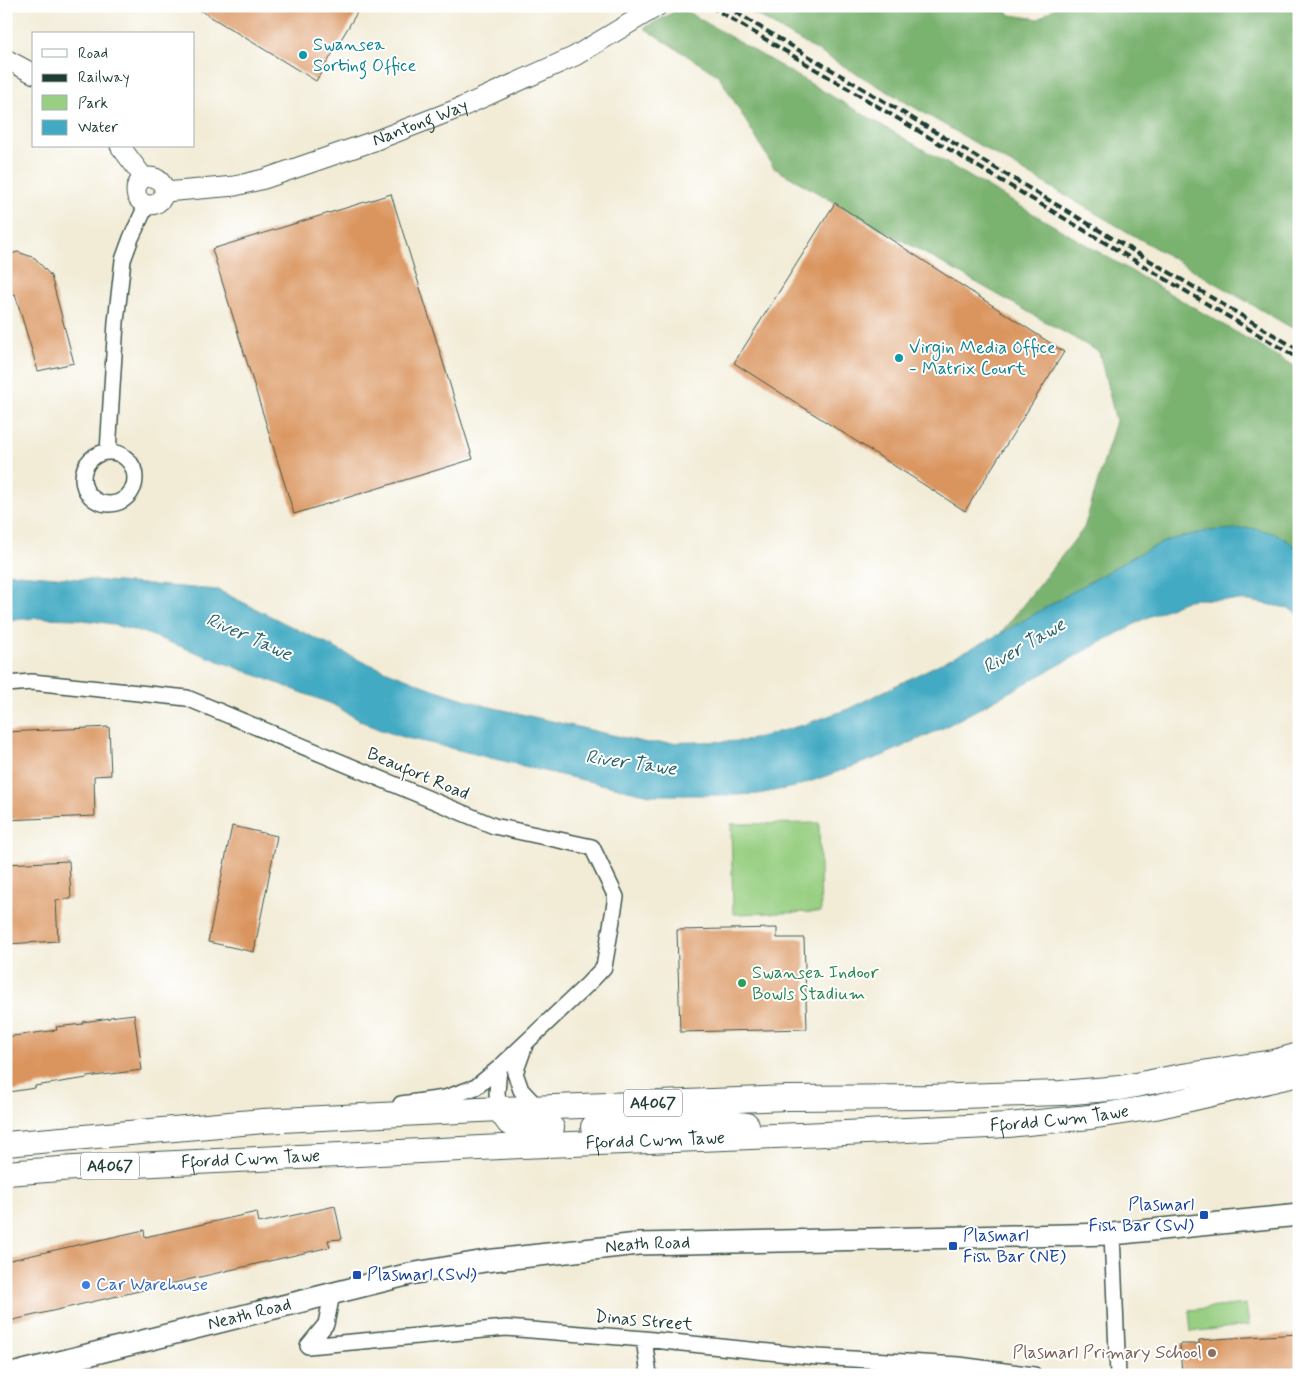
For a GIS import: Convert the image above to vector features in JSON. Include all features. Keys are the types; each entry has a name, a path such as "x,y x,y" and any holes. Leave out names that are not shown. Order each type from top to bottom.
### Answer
{"main road":[{"name":"Ffordd Cwm Tawe","path":"6,1144 263,1121 499,1109 787,1098 927,1097 1061,1093 1120,1088 1273,1062 1299,1055"},
{"name":"Ffordd Cwm Tawe","path":"6,1173 521,1146 1008,1125 1090,1117 1155,1107 1299,1074"},
{"path":"499,1109 509,1123 522,1130 710,1121 825,1134"},
{"name":"Neath Road","path":"8,1375 410,1274 485,1260 638,1244 1112,1234 1299,1216"}],"street":[{"name":"Nantong Way","path":"164,192 235,186 264,179 374,141 462,107 575,56 658,6"},
{"path":"6,59 32,73"},
{"path":"122,148 144,178"},
{"path":"152,177 160,180 164,188 160,201 152,205 140,200 136,192 138,184 144,178 152,177"},
{"path":"108,452 116,322 123,260 147,204"},
{"name":"Beaufort Road","path":"6,684 32,682 187,698 494,826 592,847 616,897 604,967 499,1068 476,1086 445,1098 263,1121"},
{"name":"Beaufort Road","path":"527,1042 515,1073 521,1090 537,1108"},
{"path":"499,1068 497,1093 499,1109"},
{"path":"1112,1234 1118,1375"},
{"name":"Dinas Street","path":"332,1294 326,1324 308,1346 506,1328 644,1339 817,1358 959,1364 1034,1375"},
{"path":"644,1339 649,1375"}],"green space":[{"path":"741,6 999,6 1011,15 1039,19 1057,6 1299,6 1299,332"},
{"path":"681,8 1299,369 1299,552 1168,540 1136,555 1000,634 1084,528 1116,421 1099,352 774,168 719,76 644,28"},
{"path":"819,823 821,912 733,914 731,824"},
{"path":"1246,1304 1249,1325 1191,1332 1189,1310"}],"water":[{"name":"River Tawe","path":"1250,528 1276,534 1299,550 1299,614 1288,608 1249,601 1188,600 1144,619 943,728 882,756 795,787 758,794 650,795 556,774 406,738 378,729 332,704 145,633 106,623 76,619 40,618 6,620 6,573 218,590 359,660 433,689 486,706 647,743 746,741 806,724 848,709 1000,634 1136,555 1168,540 1207,531"}],"building":[{"name":"Swansea Sorting Office","path":"193,6 361,6 316,81"},
{"path":"391,194 473,459 294,514 212,249"},
{"name":"Virgin Media Office - Matrix Court","path":"835,203 1064,352 965,511 734,363"},
{"path":"18,252 35,258 51,276 74,363 38,371 15,294 6,296 6,255"},
{"path":"109,727 111,775 94,776 95,816 6,820 6,732"},
{"path":"232,826 277,836 254,952 208,942"},
{"path":"69,861 71,899 56,900 58,941 6,944 6,864"},
{"name":"Swansea Indoor Bowls Stadium","path":"777,928 777,938 804,938 807,1029 680,1032 677,930"},
{"path":"134,1014 142,1070 87,1077 9,1092 6,1072 6,1037 57,1030 56,1027"},
{"name":"Car Warehouse","path":"335,1206 342,1239 328,1240 330,1247 9,1321 6,1309 6,1261 144,1230 145,1237 257,1212 259,1223"},
{"path":"1299,1334 1299,1375 1182,1375 1180,1344 1199,1344 1199,1340"}],"railway":[{"path":"710,6 1299,359"},
{"path":"725,6 1299,350"}],"place":[{"name":"Swansea Sorting Office","path":"303,55"},
{"name":"Virgin Media Office - Matrix Court","path":"899,358"},
{"name":"Swansea Indoor Bowls Stadium","path":"742,983"},
{"name":"Plasmarl Fish Bar (SW)","path":"1204,1215"},
{"name":"Plasmarl Fish Bar (NE)","path":"953,1246"},
{"name":"Plasmarl (SW)","path":"357,1275"},
{"name":"Car Warehouse","path":"86,1285"},
{"name":"Plasmarl Primary School","path":"1212,1353"}]}
